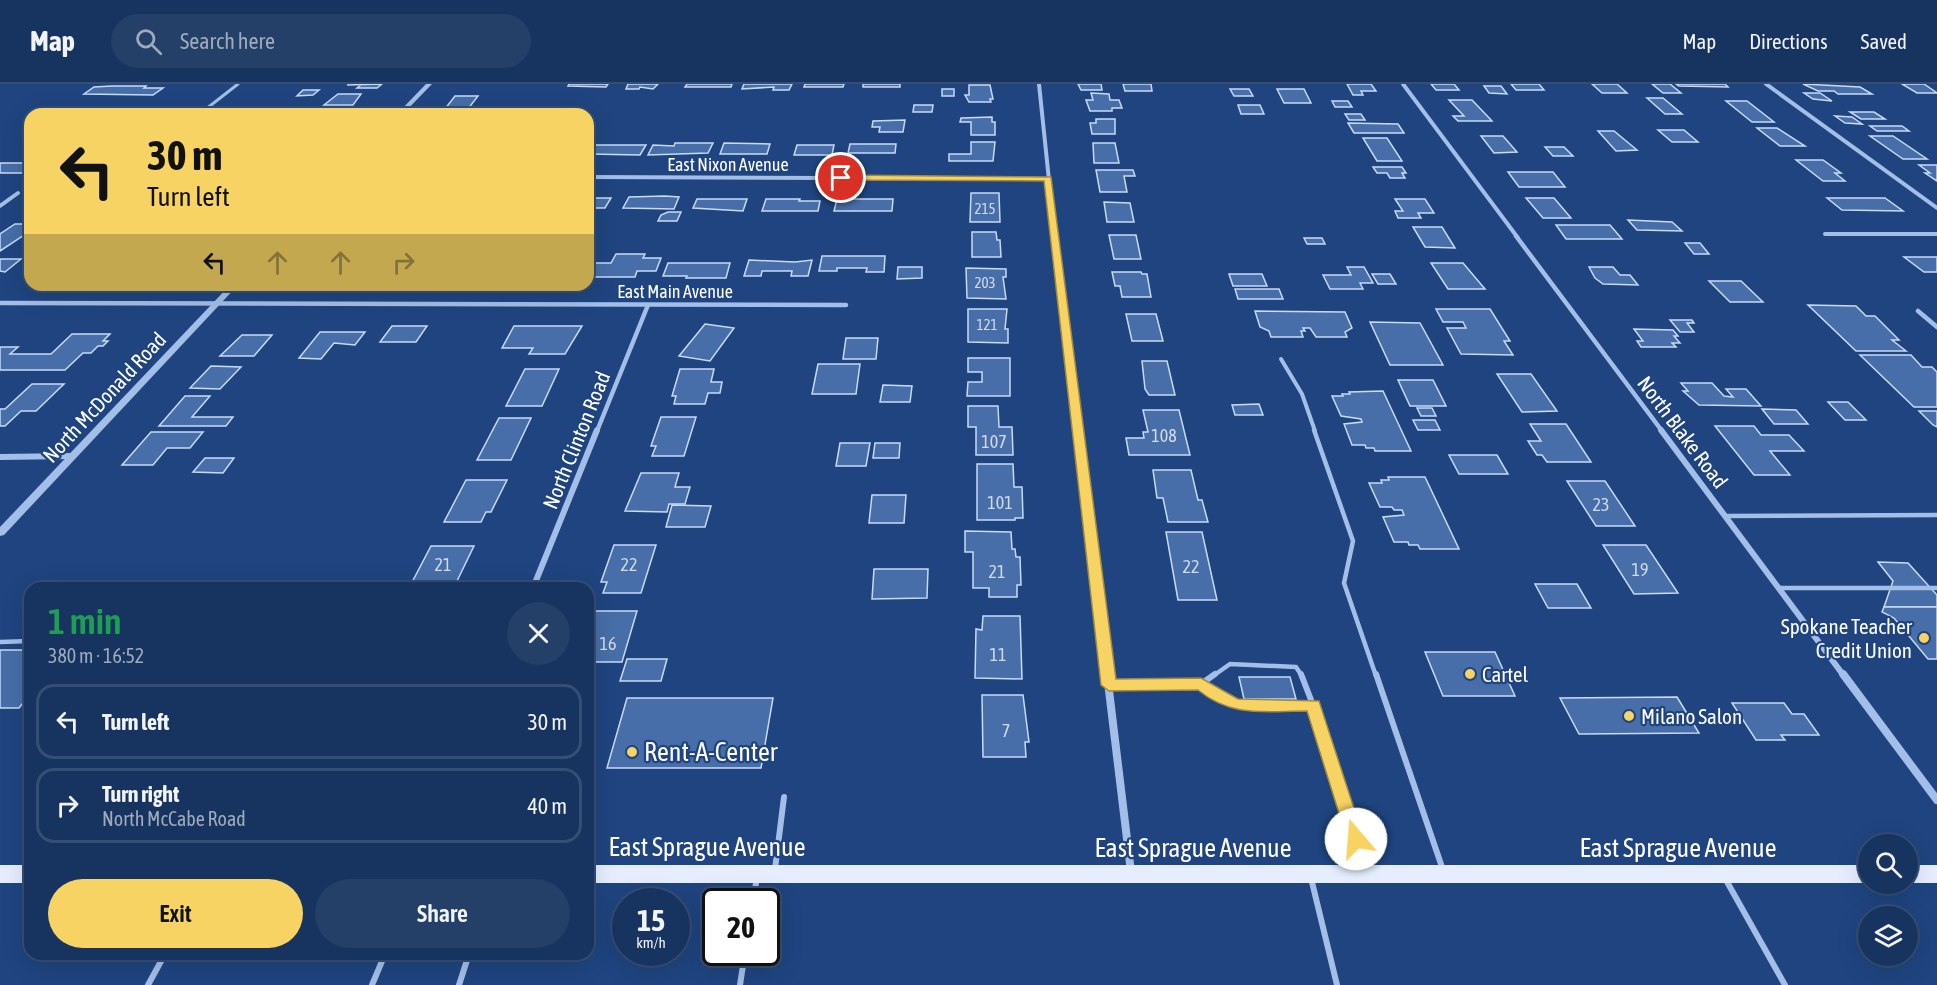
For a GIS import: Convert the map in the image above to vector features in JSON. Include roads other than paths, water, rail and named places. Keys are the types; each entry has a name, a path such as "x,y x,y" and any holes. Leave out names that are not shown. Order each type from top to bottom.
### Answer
{"main road":[{"path":"0,874 24,874"},
{"name":"East Sprague Avenue","path":"594,874 1858,874"},
{"path":"1918,874 1937,874"}],"street":[{"path":"406,108 429,84"},
{"path":"1039,84 1048,179 1131,875"},
{"name":"North Blake Road","path":"1403,84 1937,800"},
{"path":"1766,84 1937,208"},
{"name":"East Nixon Avenue","path":"594,177 1048,179"},
{"path":"0,206 18,193"},
{"path":"1825,234 1937,234"},
{"name":"North McDonald Road","path":"0,533 228,291"},
{"name":"East Main Avenue","path":"0,303 846,305"},
{"name":"North Clinton Road","path":"536,582 648,305"},
{"path":"1918,311 1937,327"},
{"path":"0,458 74,456"}],"lane":[{"path":"207,108 238,84"},
{"path":"1281,359 1302,394 1353,541 1344,582 1445,875"},
{"path":"1725,516 1937,515"},
{"path":"1779,588 1937,588"},
{"path":"0,642 24,641"},
{"path":"1109,685 1201,684 1230,664 1276,664 1296,667 1305,680 1367,875"},
{"path":"1201,684 1218,697 1236,705 1313,705"},
{"path":"760,888 766,874 784,797"},
{"path":"1310,875 1337,985"},
{"path":"1723,875 1785,985"},
{"path":"148,985 162,960"},
{"path":"372,985 382,960"},
{"path":"459,985 468,960"},
{"path":"740,985 743,966"}],"place":[{"name":"Spokane Teacher Credit Union","path":"1924,638"},
{"name":"Cartel","path":"1470,674"},
{"name":"Milano Salon","path":"1629,716"},
{"name":"Rent-A-Center","path":"632,752"}]}
